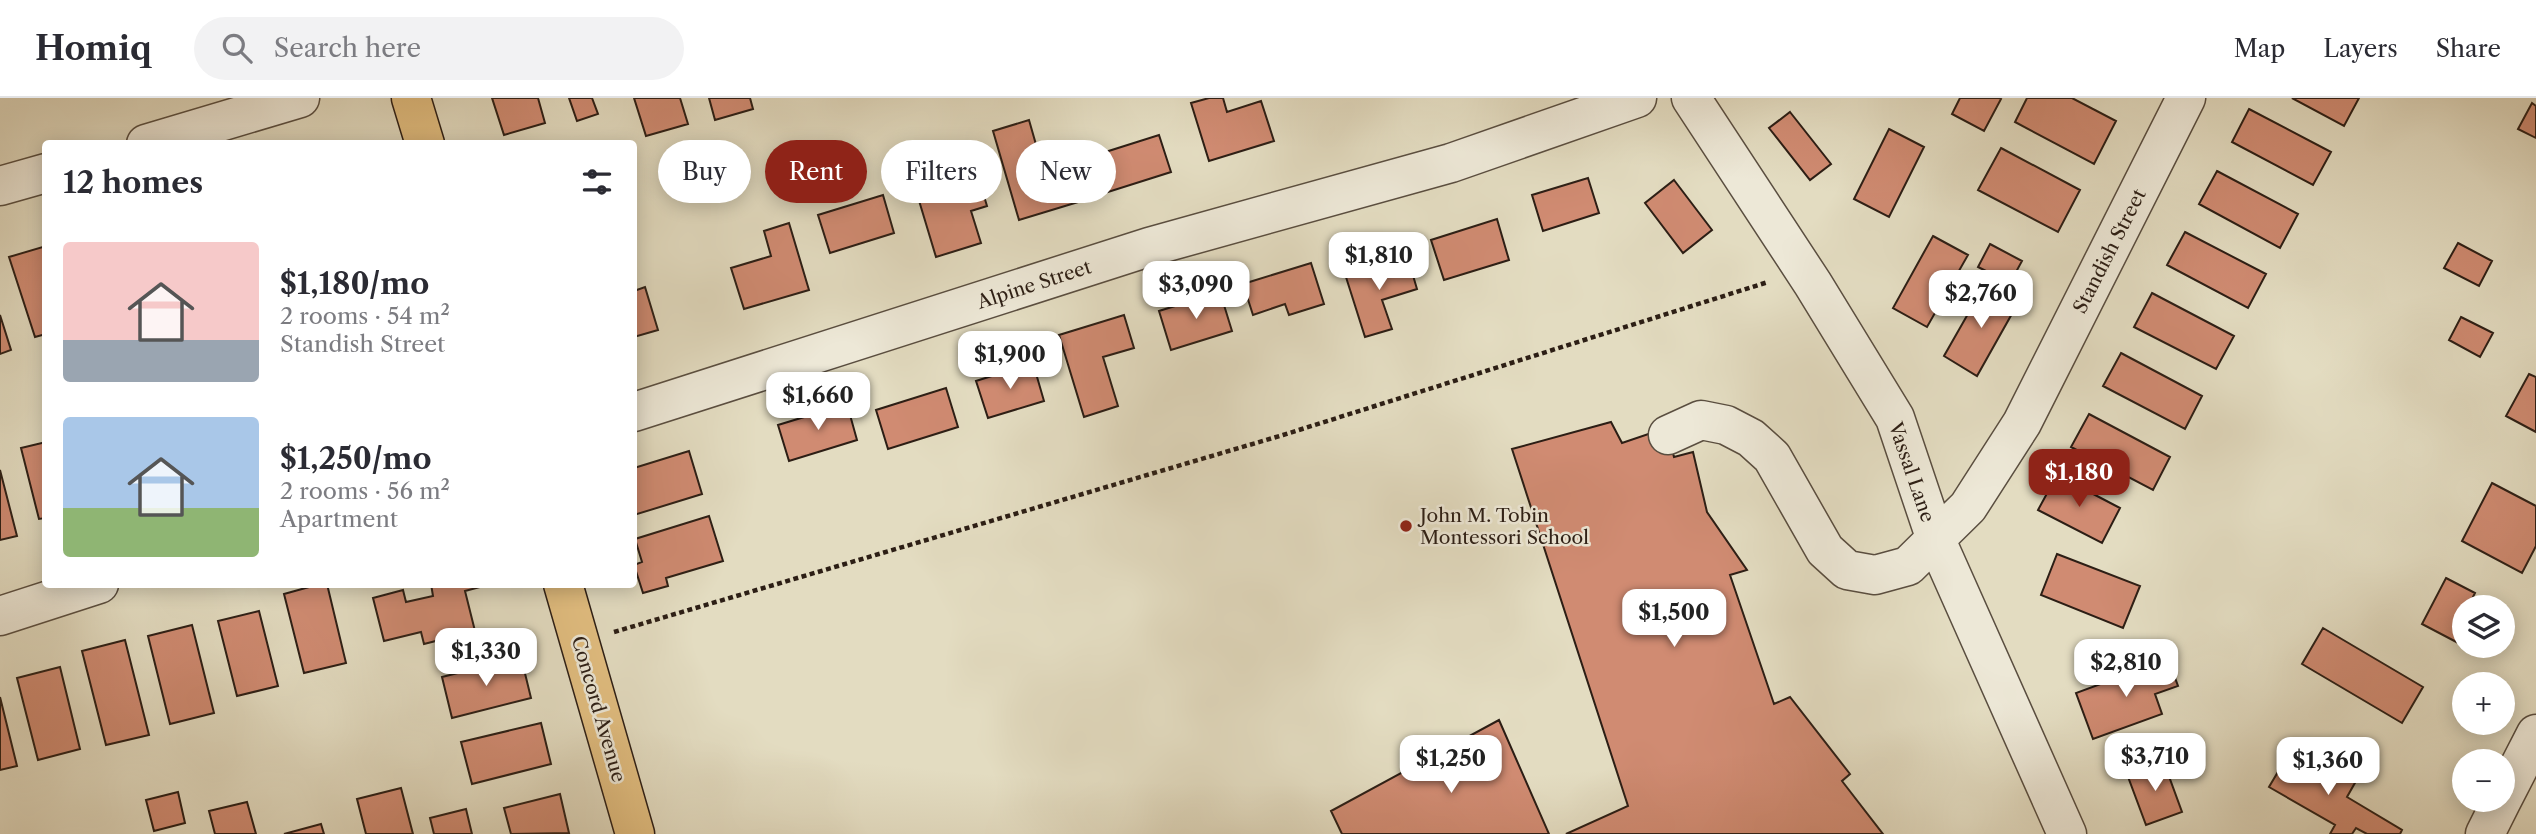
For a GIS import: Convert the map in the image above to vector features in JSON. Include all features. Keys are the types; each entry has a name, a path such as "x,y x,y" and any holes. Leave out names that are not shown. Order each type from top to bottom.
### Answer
{"main road":[{"path":"411,98 424,140"},
{"name":"Concord Avenue","path":"564,588 635,834"}],"street":[{"path":"159,140 300,98"},
{"name":"Alpine Street","path":"637,411 1149,247 1451,163 1637,98"},
{"name":"Vassal Lane","path":"1692,98 1813,284 1895,418 1936,540 2067,834"},
{"name":"Standish Street","path":"1668,435 1701,420 1726,425 1751,438 1772,457 1825,550 1847,570 1875,575 1908,566 1968,507 2022,423 2186,98"},
{"path":"0,187 42,174"},
{"path":"0,616 87,588"},
{"path":"2515,775 2536,734"},
{"path":"2485,834 2496,812"}],"path":[{"path":"613,632 1296,431 1774,281"}],"building":[{"path":"492,98 538,98 545,123 504,135"},
{"path":"569,98 592,98 598,114 577,121"},
{"path":"634,98 680,98 688,124 646,136"},
{"path":"709,98 750,98 753,109 715,120"},
{"path":"1209,98 1223,98 1227,112 1261,101 1274,141 1209,161 1191,103"},
{"path":"1960,98 2001,99 1984,131 1952,114"},
{"path":"2027,98 2072,98 2116,121 2094,164 2015,122"},
{"path":"2292,98 2359,98 2344,126"},
{"path":"2532,103 2536,106 2536,138 2518,129"},
{"path":"2249,109 2331,152 2313,185 2232,142"},
{"path":"1790,112 1831,164 1810,180 1769,128"},
{"path":"1029,120 1035,140 1016,140 1016,203 1075,203 1019,220 1002,162 1002,140 996,140 993,131"},
{"path":"1889,129 1924,147 1889,217 1854,199"},
{"path":"1159,135 1171,172 1116,189 1116,149"},
{"path":"2001,148 2080,190 2058,232 1978,190"},
{"path":"2217,171 2298,214 2280,248 2199,204"},
{"path":"1588,178 1599,213 1543,231 1532,195"},
{"path":"1674,180 1712,230 1683,253 1645,203"},
{"path":"881,196 881,203 885,203 894,233 830,253 818,215 857,203 867,203 867,200"},
{"path":"920,203 986,203 987,206 971,211 981,243 936,257"},
{"path":"1497,219 1509,260 1444,280 1431,240"},
{"path":"789,223 809,290 744,309 731,268 771,256 764,231"},
{"path":"2185,232 2266,274 2248,308 2167,265"},
{"path":"1933,236 1968,255 1927,327 1893,308"},
{"path":"2458,243 2492,261 2479,286 2444,268"},
{"path":"1990,244 2022,261 2010,283 1978,267"},
{"path":"42,247 42,335 35,337 9,257"},
{"path":"1407,255 1417,289 1382,300 1392,329 1365,337 1345,274"},
{"path":"1311,263 1324,304 1289,315 1285,304 1253,315 1243,284"},
{"path":"1985,284 2018,303 1977,376 1944,356"},
{"path":"645,287 658,330 637,336 637,290"},
{"path":"1220,292 1232,331 1171,350 1159,311"},
{"path":"2152,293 2234,336 2216,369 2134,327"},
{"path":"0,315 11,350 0,354"},
{"path":"1124,315 1134,348 1103,357 1118,406 1084,417 1059,335"},
{"path":"2461,317 2493,333 2480,357 2449,340"},
{"path":"2121,353 2202,396 2185,429 2103,386"},
{"path":"1033,363 1044,401 988,418 976,381"},
{"path":"2529,374 2536,377 2536,432 2506,416"},
{"path":"946,388 958,427 888,449 876,410"},
{"path":"847,404 857,440 789,461 778,425"},
{"path":"2089,414 2170,457 2153,490 2071,447"},
{"path":"1611,422 1622,443 1666,428 1674,457 1693,452 1707,512 1747,570 1730,575 1774,704 1790,697 1850,774 1842,781 1883,834 1566,834 1628,806 1512,449"},
{"path":"42,443 42,519 39,519 21,448"},
{"path":"689,451 702,494 637,514 637,467"},
{"path":"0,470 17,536 0,540"},
{"path":"2057,475 2120,508 2102,543 2038,510"},
{"path":"2492,483 2536,506 2536,546 2522,573 2462,541"},
{"path":"709,516 723,561 666,578 668,586 643,593 637,574 637,564 642,562 637,538"},
{"path":"2057,554 2140,586 2123,628 2041,595"},
{"path":"2446,578 2475,593 2452,595 2452,640 2422,624"},
{"path":"306,588 328,588 346,663 304,673 284,594"},
{"path":"432,588 476,588 465,591 475,631 424,644 421,632 384,641 373,598 403,590 406,602 433,596"},
{"path":"259,611 278,686 237,696 218,621"},
{"path":"192,625 214,713 170,724 148,636"},
{"path":"2323,628 2423,687 2402,723 2302,664"},
{"path":"125,640 149,735 106,745 82,651"},
{"path":"521,657 531,698 452,718 442,677"},
{"path":"2168,659 2178,686 2155,694 2162,714 2093,739 2076,693"},
{"path":"60,667 80,749 38,760 17,678"},
{"path":"0,697 17,766 0,770"},
{"path":"1499,720 1549,834 1342,834 1331,811"},
{"path":"541,723 551,764 472,784 461,742"},
{"path":"2308,753 2356,781 2347,797 2402,830 2400,834 2367,834 2356,828 2352,834 2330,834 2335,825 2269,787 2285,760 2299,768"},
{"path":"2163,760 2182,812 2146,825 2127,774"},
{"path":"401,788 413,834 366,834 357,799"},
{"path":"178,792 185,823 154,831 146,800"},
{"path":"560,794 569,833 511,834 504,808"},
{"path":"247,802 256,834 215,834 209,811"},
{"path":"466,809 472,834 434,834 430,818"},
{"path":"321,824 324,834 284,834"}],"place":[{"name":"John M. Tobin Montessori School","path":"1406,526"}]}
